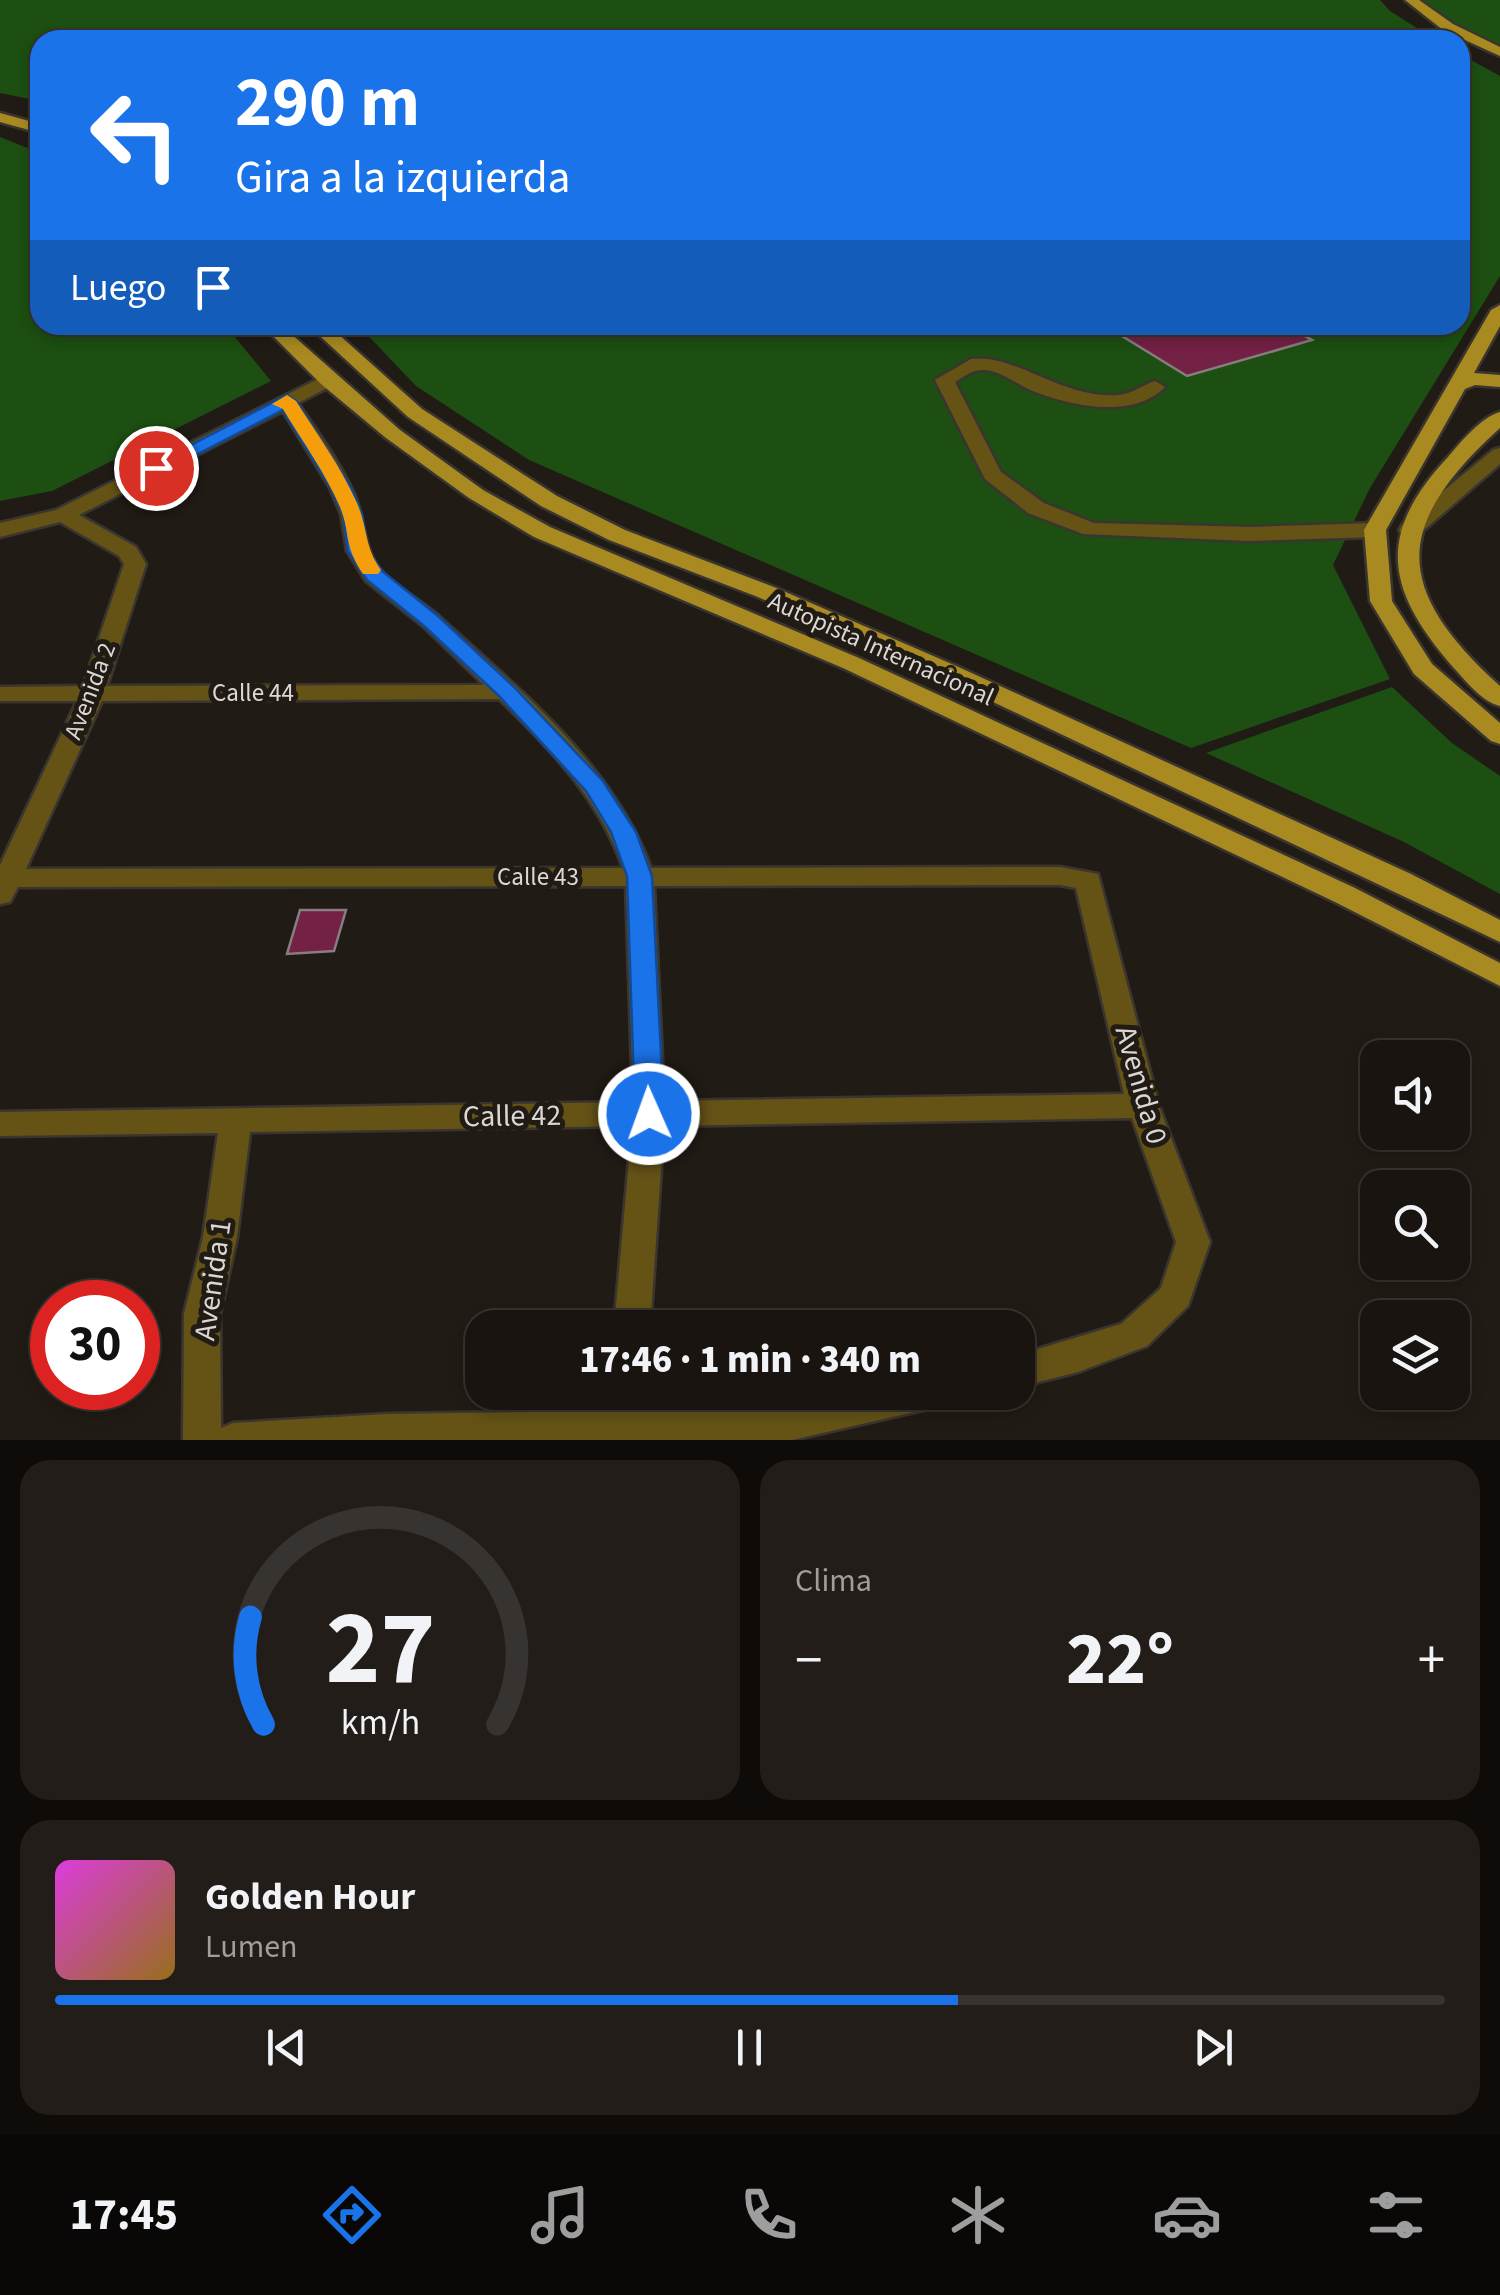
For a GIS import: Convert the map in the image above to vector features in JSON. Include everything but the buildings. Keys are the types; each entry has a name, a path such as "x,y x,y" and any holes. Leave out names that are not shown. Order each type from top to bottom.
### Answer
{"main road":[{"path":"1405,4 1438,30"},
{"path":"1405,4 1454,30"},
{"path":"1470,38 1500,52"},
{"path":"1470,49 1500,63"},
{"path":"0,103 30,111"},
{"path":"0,117 30,126"},
{"path":"1500,310 1489,350 1461,384 1375,530 1381,601 1422,669 1500,736"},
{"name":"Autopista Internacional","path":"282,335 328,380 455,479 542,532 851,664 1345,895 1500,976"},
{"name":"Autopista Internacional","path":"328,335 404,404 491,467 548,502 617,535 928,662 1401,881 1500,932"},
{"path":"1461,384 1482,378 1500,381"},
{"path":"1500,418 1438,483 1410,530 1407,559 1426,614 1445,645 1500,699"}],"street":[{"path":"1156,387 1143,397 1107,402 1044,388 994,365 971,365 944,380 992,476 1036,508 1091,528 1250,534 1375,530"},
{"path":"0,530 63,515 328,380"},
{"path":"287,401 341,488 352,514 358,551 374,576 430,621 506,692 594,786 624,832 640,876 649,1114 633,1310"},
{"path":"1410,530 1500,454"},
{"name":"Avenida 2","path":"3,883 93,693 135,564 128,552 63,515"},
{"name":"Calle 44","path":"0,694 506,692"},
{"name":"Calle 43","path":"3,883 640,876 1077,877"},
{"name":"Avenida 0","path":"1035,1367 1134,1335 1176,1296 1193,1242 1143,1106 1088,881 1077,877"},
{"name":"Calle 42","path":"0,1124 1143,1106"},
{"name":"Avenida 1","path":"202,1440 202,1314 220,1237 224,1183 236,1120"},
{"path":"233,1440 615,1410"},
{"path":"636,1410 785,1425 852,1410"}],"green space":[{"path":"0,0 1380,0 1420,30 30,30 30,99 0,93"},
{"path":"1420,0 1500,0 1500,55 1470,34 1470,30 1464,30"},
{"path":"1470,60 1500,76 1500,276 1470,325"},
{"path":"0,137 30,149 30,335 233,335 271,381 52,491 0,501"},
{"path":"368,335 1464,335 1370,488 1333,565 1390,679 1191,748 529,460 416,386"},
{"path":"1392,687 1452,743 1500,776 1500,894 1404,842 1206,753"}],"slow traffic":[{"path":"281,404 287,401 341,488 352,514 358,551 370,570"}],"route":[{"path":"156,468 287,401 341,488 352,514 358,551 374,576 430,621 506,692 594,786 624,832 640,876 649,1114"}]}
